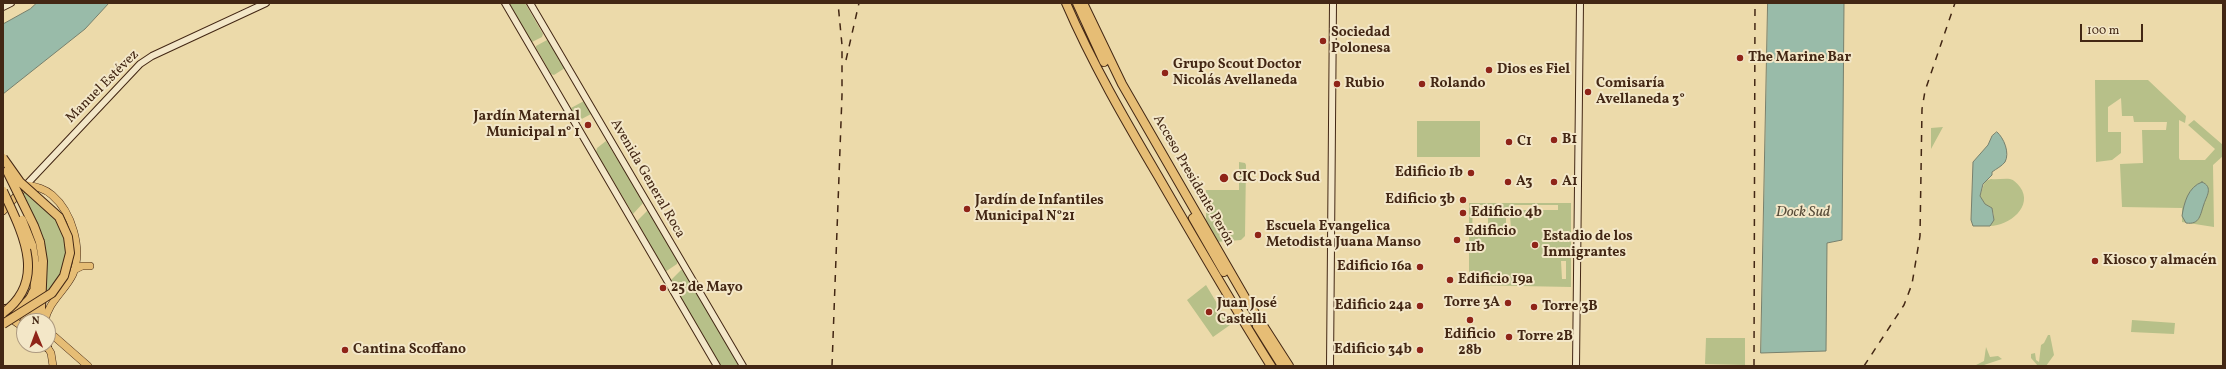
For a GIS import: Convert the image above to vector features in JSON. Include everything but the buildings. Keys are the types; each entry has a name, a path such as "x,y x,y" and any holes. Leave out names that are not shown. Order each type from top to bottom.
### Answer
{"highway":[{"path":"1066,3 1088,52 1116,103 1204,257 1272,366"},
{"path":"1077,3 1108,69 1244,306 1282,366"},
{"name":"Acceso Presidente Perón","path":"1083,3 1122,84 1246,299 1289,366"},
{"path":"3,158 23,186 59,217 68,237 70,253 66,271 56,289 41,302 3,324"},
{"path":"3,162 34,226 36,244 43,270 41,308 42,313"},
{"path":"3,186 36,244 34,313"},
{"path":"3,191 23,236 28,266 27,278 21,293 3,313"},
{"path":"3,309 12,309 22,306 28,301 35,284"}],"main road":[{"path":"3,7 11,3"},
{"name":"Manuel Estévez","path":"3,211 143,62 266,3"},
{"path":"505,3 717,366"},
{"name":"Avenida General Roca","path":"530,3 743,366"},
{"path":"1330,366 1333,3"},
{"path":"1576,366 1580,3"},
{"path":"26,185 49,192 64,209 76,241 74,270 65,287 48,309 47,313"},
{"path":"74,270 82,266 90,266"},
{"path":"12,309 25,310 26,313"},
{"path":"3,313 16,320"},
{"path":"56,338 88,366"},
{"path":"48,353 53,366"}],"green space":[{"path":"508,3 525,3 543,34 542,37 532,42 528,40"},
{"path":"547,40 550,41 565,68 554,75 551,74 536,48 536,46"},
{"path":"2095,80 2148,80 2186,116 2185,123 2179,120 2180,160 2205,160 2215,149 2188,125 2194,120 2223,145 2223,156 2213,165 2214,227 2182,222 2182,208 2122,207 2120,164 2143,163 2142,130 2166,130 2167,122 2134,122 2133,116 2122,116 2121,98 2108,107 2108,132 2121,132 2121,153 2112,160 2096,162"},
{"path":"584,101 591,114 578,121 571,108"},
{"path":"1417,121 1480,121 1480,157 1417,157"},
{"path":"1943,127 1931,149 1931,128"},
{"path":"606,141 644,202 633,214 596,152 597,148"},
{"path":"1239,162 1245,163 1246,165 1245,236 1241,240 1216,242 1206,220 1206,190 1239,190"},
{"path":"1991,179 2011,179 2017,183 2024,194 2024,201 2022,208 2012,219 2005,223 1990,226 1994,216 1992,208 1985,204 1980,196 1985,181"},
{"path":"25,190 56,217 68,249 65,271 54,290 42,297 45,250 21,195"},
{"path":"1469,203 1571,203 1571,287 1469,285","holes":["1473,205 1488,205 1488,231 1472,231","1515,205 1558,205 1558,210 1515,210","1510,216 1511,228 1506,228 1506,217","1561,261 1566,261 1566,279 1562,279"]},
{"path":"647,211 649,211 678,260 677,264 665,272 637,221"},
{"path":"681,270 683,270 743,366 717,366 671,280"},
{"name":"Juan José Castelli","path":"1206,285 1230,325 1213,337 1187,300"},
{"path":"2132,320 2175,323 2174,334 2131,332"},
{"path":"2048,335 2050,335 2054,355 2046,366 2038,366 2031,358 2031,354 2035,353 2036,360 2039,362 2041,345 2044,343"},
{"path":"1706,338 1745,338 1745,365 1705,364"},
{"path":"1986,347 1990,357 1998,356 2002,359 1981,366 1974,366 1984,361"}],"water":[{"path":"37,3 109,3 85,29 3,94 3,24 30,9"},
{"name":"Dock Sud","path":"1768,3 1844,3 1842,240 1827,243 1826,351 1761,353"},
{"path":"1997,132 2006,146 2007,154 2005,162 1992,172 1992,175 1983,184 1980,196 1985,204 1992,208 1994,220 1990,226 1973,226 1971,220 1973,162 1988,145 1992,136"},
{"path":"2202,182 2208,187 2208,192 2199,218 2197,221 2186,223 2182,216 2184,206 2193,188"}],"railway":[{"path":"832,366 842,95 842,45 838,3"},
{"path":"846,60 859,3"},
{"path":"1754,366 1755,3"},
{"path":"1864,366 1904,305 1912,284 1920,236 1922,109 1925,91 1955,3"}],"place":[{"name":"Sociedad Polonesa","path":"1323,41"},
{"name":"The Marine Bar","path":"1740,58"},
{"name":"Dios es Fiel","path":"1489,70"},
{"name":"Grupo Scout Doctor Nicolás Avellaneda","path":"1165,73"},
{"name":"Rubio","path":"1337,84"},
{"name":"Rolando","path":"1422,84"},
{"name":"Comisaría Avellaneda 3°","path":"1588,92"},
{"name":"Jardín Maternal Municipal n° 1","path":"588,125"},
{"name":"B1","path":"1554,140"},
{"name":"C1","path":"1509,142"},
{"name":"Edificio 1b","path":"1471,173"},
{"name":"CIC Dock Sud","path":"1224,178"},
{"name":"A3","path":"1508,182"},
{"name":"A1","path":"1554,182"},
{"name":"Edificio 3b","path":"1463,200"},
{"name":"Jardín de Infantiles Municipal N°21","path":"967,209"},
{"name":"Edificio 4b","path":"1463,213"},
{"name":"Escuela Evangelica Metodista Juana Manso","path":"1258,235"},
{"name":"Edificio 11b","path":"1457,240"},
{"name":"Estadio de los Inmigrantes","path":"1535,245"},
{"name":"Kiosco y almacén","path":"2095,261"},
{"name":"Edificio 16a","path":"1420,267"},
{"name":"Edificio 19a","path":"1450,280"},
{"name":"25 de Mayo","path":"663,288"},
{"name":"Torre 3A","path":"1508,303"},
{"name":"Edificio 24a","path":"1420,306"},
{"name":"Torre 3B","path":"1534,307"},
{"name":"Juan José Castelli","path":"1209,312"},
{"name":"Edificio 28b","path":"1470,320"},
{"name":"Torre 2B","path":"1509,337"},
{"name":"Cantina Scoffano","path":"345,350"},
{"name":"Edificio 34b","path":"1420,350"}]}
